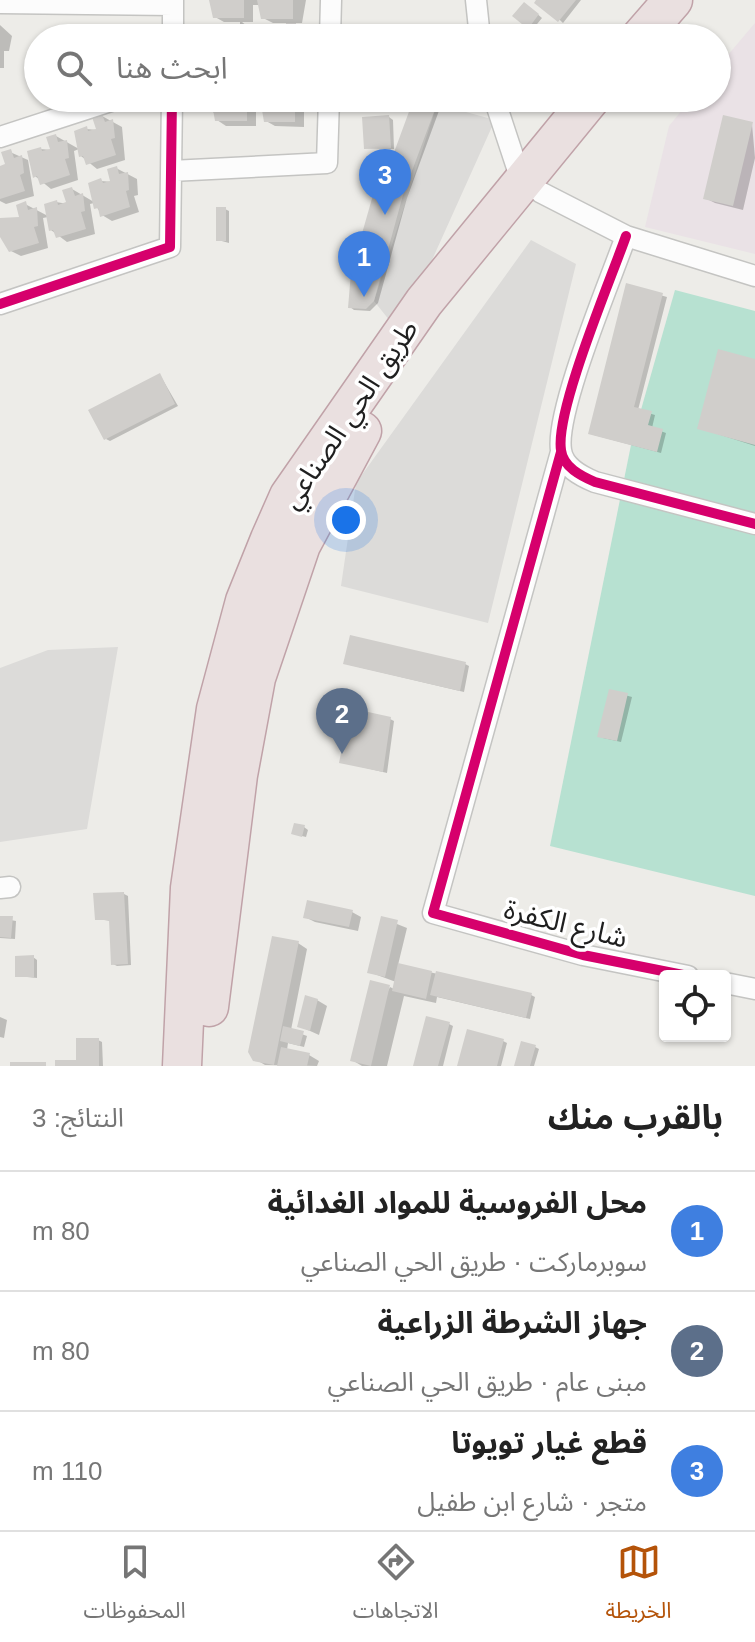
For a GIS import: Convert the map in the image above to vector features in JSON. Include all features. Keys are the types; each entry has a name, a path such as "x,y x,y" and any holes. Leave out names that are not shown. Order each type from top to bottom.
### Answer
{"highway":[{"path":"652,24 673,0"},
{"path":"679,24 700,0"},
{"name":"طريق الحي الصناعي","path":"207,1066 210,983 238,775 256,678 301,545 378,404 478,268 582,112"},
{"name":"طريق الحي الصناعي","path":"182,1066 190,888 216,709 245,601 289,496 424,302 603,112"}],"street":[{"path":"330,24 331,0"},
{"path":"476,0 479,24"},
{"path":"0,3 173,2 173,24"},
{"path":"0,137 77,112"},
{"path":"0,304 170,247 172,112"},
{"path":"171,171 327,163 329,112"},
{"path":"500,112 531,187 626,236 755,276"},
{"path":"626,236 564,413 561,452 574,472 595,482 755,524"},
{"name":"شارع الكفرة","path":"561,452 433,913 583,955 659,970"},
{"path":"731,984 755,989"}],"shaded area":[{"path":"755,23 755,254 645,227 669,126 680,112 731,112 731,51"},
{"path":"434,112 466,112 495,120 419,289 390,321 374,301"},
{"path":"531,240 576,264 488,623 341,586 356,483"},
{"path":"118,647 87,829 0,842 0,668 48,650"}],"green space":[{"path":"675,290 755,311 755,896 550,846 631,445"}],"building":[{"path":"209,0 244,0 244,18 213,18"},
{"path":"257,0 293,0 293,19 261,19"},
{"path":"536,0 576,0 558,22 534,3"},
{"path":"524,2 539,14 532,24 522,24 512,16"},
{"path":"213,112 247,112 247,121 215,121"},
{"path":"262,112 295,112 295,122 264,122"},
{"path":"409,112 434,112 403,195 374,301 366,309 348,308 351,272 379,174 385,177"},
{"path":"102,114 105,122 113,119 115,138 111,139 116,155 86,165 83,156 79,157 74,131 87,126 88,131 96,129 92,117"},
{"path":"389,115 391,148 364,149 362,117"},
{"path":"723,115 753,122 733,206 703,199"},
{"path":"56,134 58,142 67,140 69,158 65,159 70,175 40,185 37,176 33,178 27,151 41,147 42,151 50,149 46,137"},
{"path":"11,149 14,158 22,155 24,173 20,175 25,191 0,199 0,166 5,164 1,152"},
{"path":"117,166 119,174 128,172 129,190 126,191 130,207 100,217 98,208 94,209 88,183 101,178 103,183 110,181 107,169"},
{"path":"72,187 75,196 83,193 85,211 81,212 86,229 56,238 53,230 49,231 44,204 57,200 58,205 66,202 62,190"},
{"path":"26,201 28,210 37,207 38,226 34,227 39,243 9,252 0,237 0,218 19,217 16,205"},
{"path":"216,207 226,207 226,241 216,241"},
{"path":"626,283 663,293 634,407 652,411 648,425 663,429 657,452 588,434"},
{"path":"718,349 755,359 755,445 697,429"},
{"path":"160,373 175,404 104,440 88,410"},
{"path":"350,635 466,662 460,691 343,664"},
{"path":"609,689 628,693 617,741 597,737"},
{"path":"359,710 391,717 383,772 339,763 348,718 357,719"},
{"path":"294,823 305,825 302,837 291,834"},
{"path":"124,892 128,964 111,965 109,920 95,920 93,893"},
{"path":"307,900 353,910 349,927 303,918"},
{"path":"0,916 13,916 11,938 0,937"},
{"path":"381,916 398,920 385,977 367,973"},
{"path":"272,936 299,941 274,1065 253,1061 248,1052"},
{"path":"34,955 34,977 15,977 15,956"},
{"path":"398,963 432,971 426,999 392,991"},
{"path":"436,971 532,993 526,1018 430,995"},
{"path":"370,980 390,985 371,1066 350,1061"},
{"path":"305,995 318,999 310,1031 297,1027"},
{"path":"426,1016 450,1022 438,1066 413,1066"},
{"path":"283,1026 304,1031 300,1046 280,1041"},
{"path":"467,1029 504,1039 497,1066 457,1066"},
{"path":"76,1038 99,1038 99,1066 55,1066 55,1060 76,1060"},
{"path":"521,1041 536,1045 530,1066 514,1066"},
{"path":"281,1047 310,1053 307,1066 277,1066"},
{"path":"10,1062 46,1062 46,1066 10,1066"}],"cycle path":[{"path":"0,304 170,247 172,112"},
{"path":"626,236 575,376 561,431 562,456 574,470 595,482 755,524"},
{"path":"561,452 433,913 583,955 659,970"}],"place":[{"name":"قطع غيار تويوتا","path":"385,215"},
{"name":"محل الفروسية للمواد الغدائية","path":"364,297"},
{"name":"جهاز الشرطة الزراعية","path":"342,754"}]}
